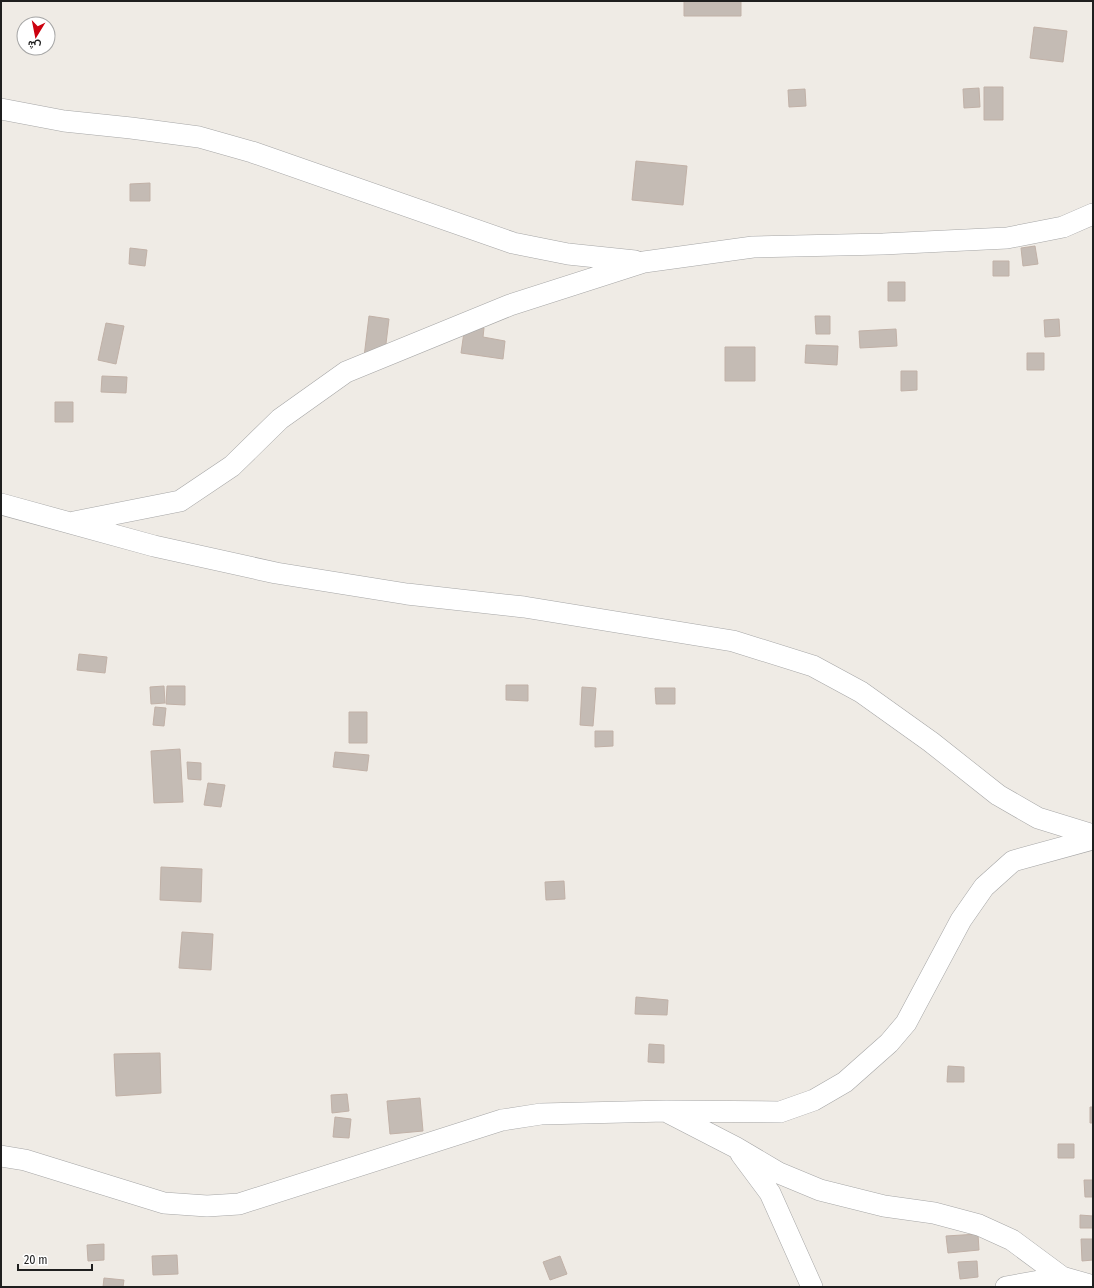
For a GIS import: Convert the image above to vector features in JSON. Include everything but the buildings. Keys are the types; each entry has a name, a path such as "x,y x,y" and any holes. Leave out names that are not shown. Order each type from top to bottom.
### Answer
{"street":[{"path":"1,110 64,122 131,128 199,137 252,152 513,243 568,254 644,262"},
{"path":"69,523 180,501 232,466 280,418 346,372 510,305 644,262 753,248 1007,238 1063,227 1093,214"},
{"path":"1,504 154,546 276,573 407,594 524,608 733,641 813,666 861,692 931,742 998,795 1038,818 1093,835"},
{"path":"1,1156 25,1160 164,1203 213,1206 239,1204 502,1120 541,1114 666,1111 780,1112 814,1100 845,1082 889,1043 906,1023 961,920 984,887 1013,861 1093,839"},
{"path":"666,1111 735,1147 779,1173 820,1190 884,1206 934,1213 979,1225 1012,1240 1062,1277 1093,1286"},
{"path":"735,1147 770,1193 812,1287"},
{"path":"1006,1287 1062,1277"}]}
